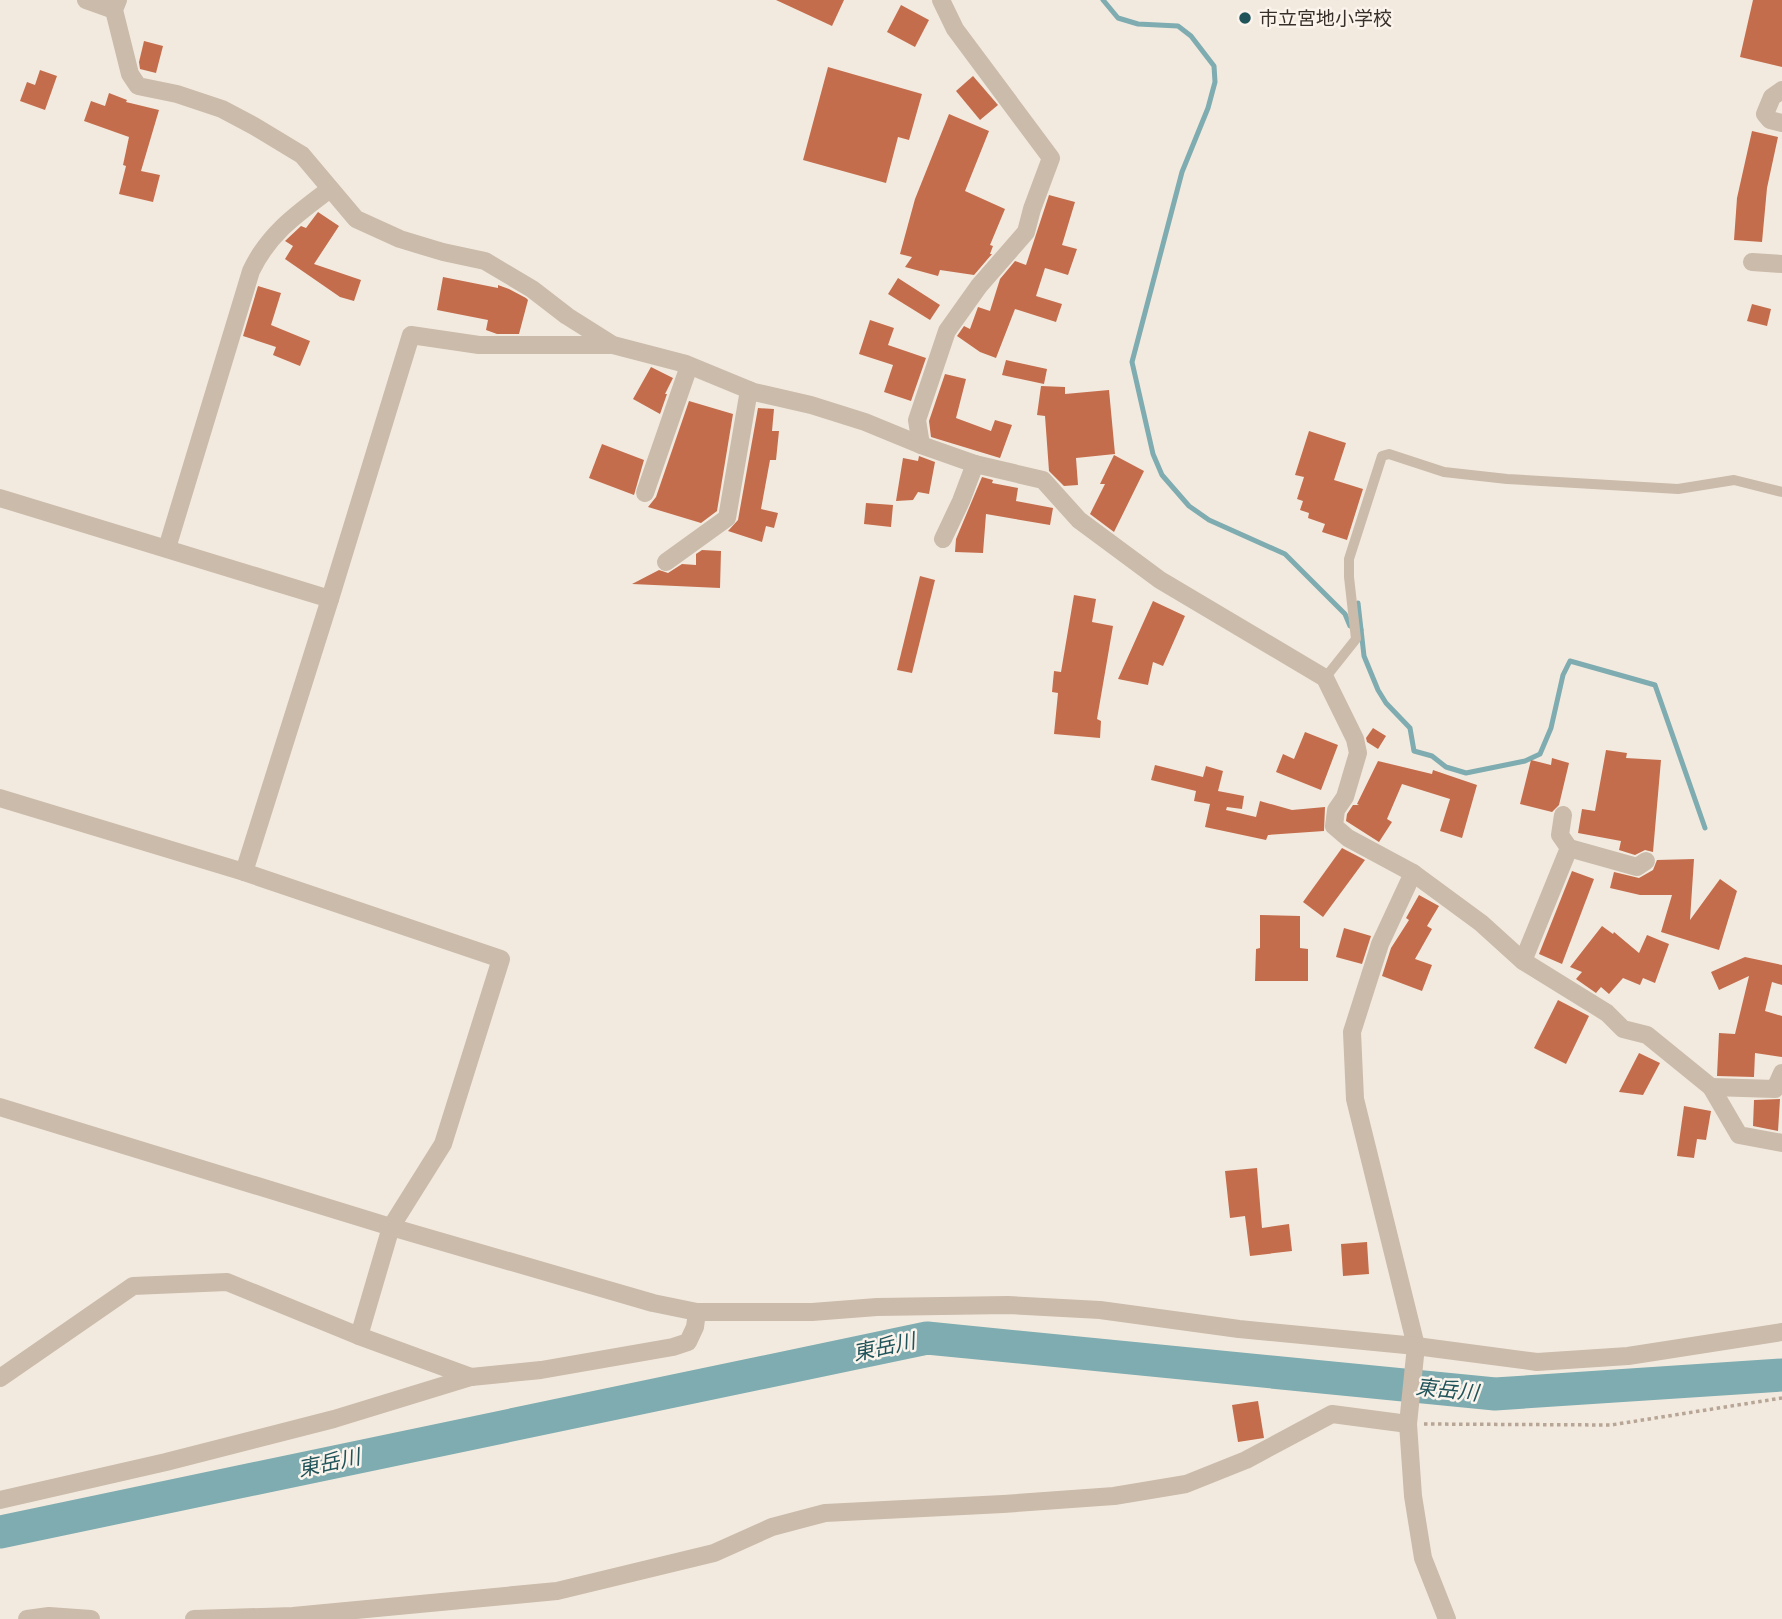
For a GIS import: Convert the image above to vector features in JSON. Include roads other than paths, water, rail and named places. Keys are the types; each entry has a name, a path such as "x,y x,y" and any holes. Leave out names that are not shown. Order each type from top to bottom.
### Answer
{"street":[{"path":"86,0 116,5 130,74 138,86 177,93 222,109 254,126 302,155 356,219 400,239 443,253 485,261 533,289 567,317 613,345"},
{"path":"921,445 917,420 947,331 979,286 1026,232 1051,158 955,29 941,0"},
{"path":"1782,90 1772,97 1765,114 1770,120 1782,122"},
{"path":"167,548 251,271 261,250 279,228 330,188"},
{"path":"1752,262 1782,264"},
{"path":"244,872 411,335 479,345 613,345 690,366 749,390 865,422 975,464 1043,480 1079,520 1160,580 1325,678 1355,739 1358,753 1345,797 1336,810 1334,826 1348,838 1413,873 1481,923 1523,961 1607,1013 1623,1029 1647,1035 1711,1087 1739,1135 1782,1143"},
{"path":"645,493 690,366"},
{"path":"723,538 749,390"},
{"path":"943,539 975,464"},
{"path":"0,498 330,599"},
{"path":"666,562 727,518"},
{"path":"0,798 244,872 501,959 443,1144 391,1227 359,1336"},
{"path":"1563,815 1560,835 1569,848 1637,867 1646,861"},
{"path":"1523,961 1569,848"},
{"path":"1413,873 1380,944 1353,1032 1355,1099 1416,1346 1408,1424 1413,1496 1423,1558 1447,1619"},
{"path":"1711,1087 1775,1089 1782,1073"},
{"path":"0,1107 391,1227 653,1303 697,1312 812,1312 877,1307 1008,1304 1100,1310 1239,1329 1416,1346 1537,1362 1628,1356 1781,1332"},
{"path":"0,1378 133,1286 227,1282 359,1336 471,1377"},
{"path":"0,1500 166,1462 334,1419 471,1377 541,1370 673,1347 688,1342 695,1327 697,1312"},
{"path":"194,1619 293,1616 557,1591 714,1553 772,1527 825,1513 1100,1497 1186,1484 1246,1460 1332,1414 1408,1424"},
{"path":"27,1619 49,1616 91,1619"}],"lane":[{"path":"1325,678 1356,639 1349,559 1382,456 1389,454 1444,472 1507,479 1678,489 1734,480 1782,492"}],"waterway":[{"path":"1103,0 1118,18 1138,24 1178,26 1191,36 1214,66 1215,82 1208,108 1182,172 1132,362 1153,454 1162,475 1189,506 1209,520 1285,554 1345,614 1350,626 1361,630"},
{"path":"1358,603 1364,656 1386,703 1410,728 1414,751 1432,756 1446,767 1466,773 1525,761 1540,754 1551,728 1563,675 1570,661 1655,685 1705,828"},
{"name":"東岳川","path":"0,1532 927,1338 1495,1394 1782,1375"}],"place":[{"name":"市立宮地小学校","path":"1245,18"}]}
